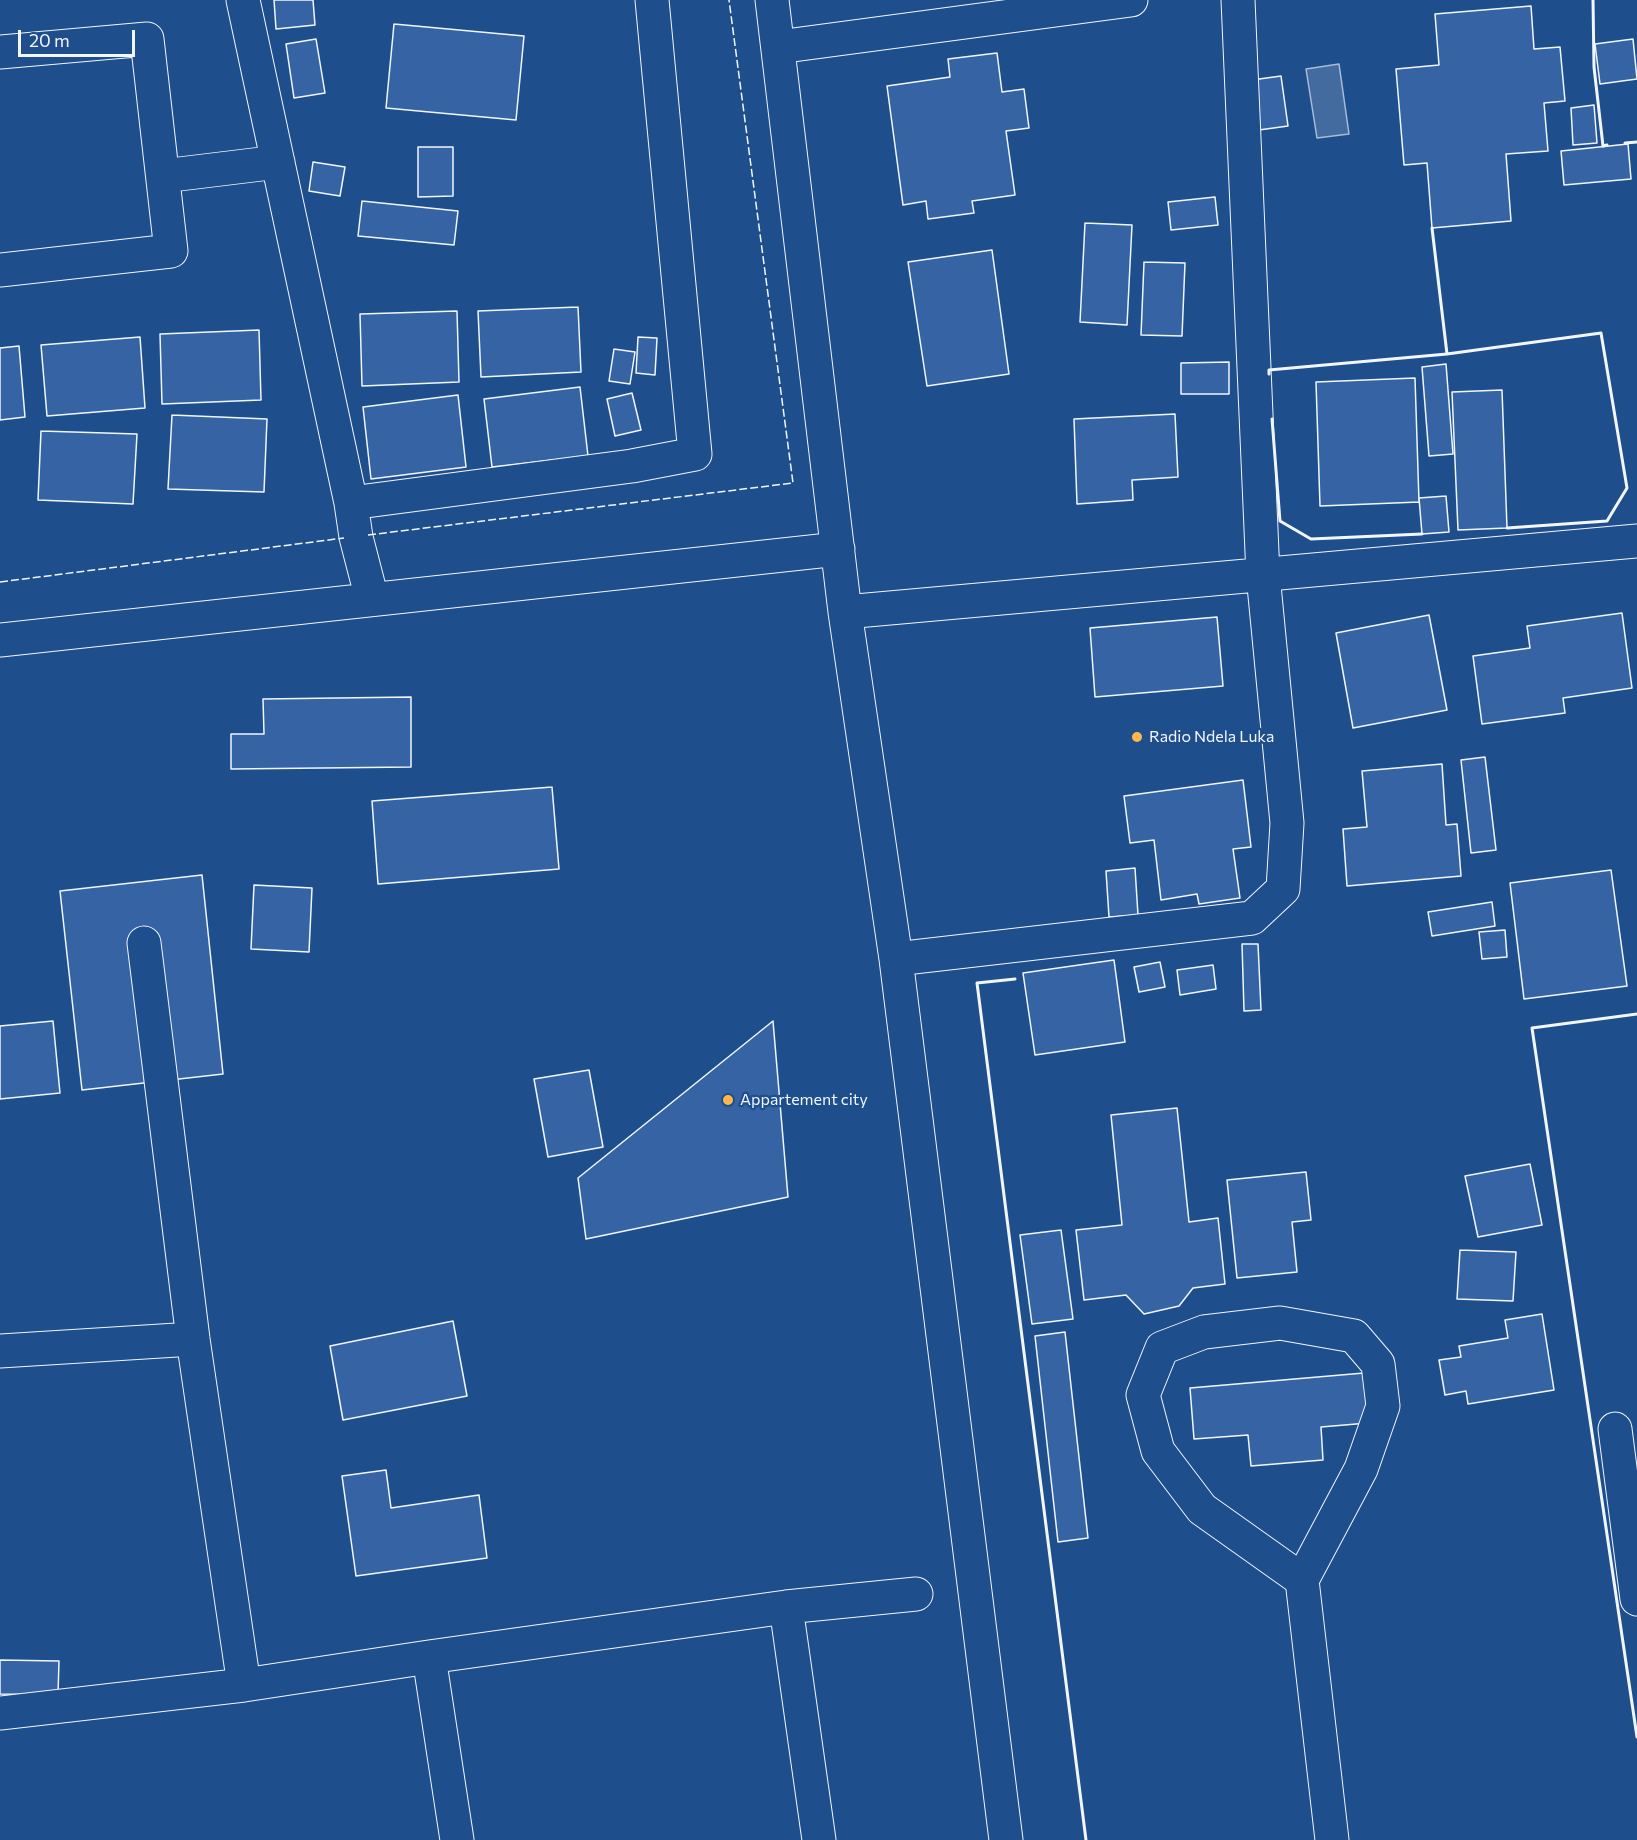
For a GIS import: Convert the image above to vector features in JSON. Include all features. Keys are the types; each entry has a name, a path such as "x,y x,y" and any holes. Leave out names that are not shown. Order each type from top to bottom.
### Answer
{"street":[{"path":"243,0 351,503 356,537 372,599"},
{"path":"351,503 632,466 694,454 652,0"},
{"path":"772,0 845,612 896,959 1006,1840"},
{"path":"778,47 1131,0"},
{"path":"896,959 1252,918 1283,889 1287,823 1263,575 1238,0"},
{"path":"0,52 147,39 171,251 0,270"},
{"path":"163,176 278,162"},
{"path":"845,612 1637,541"},
{"path":"0,640 838,549"},
{"path":"144,943 193,1339 244,1685"},
{"path":"1302,1580 1202,1509 1158,1451 1143,1395 1162,1348 1204,1332 1280,1323 1354,1336 1378,1364 1383,1406 1361,1469 1302,1580 1332,1840"},
{"path":"0,1352 193,1339"},
{"path":"1615,1429 1637,1599"},
{"path":"0,1713 244,1685 429,1656 786,1607 916,1594"},
{"path":"786,1607 819,1840"},
{"path":"429,1656 457,1840"}],"water":[{"path":"1339,64 1349,134 1317,138 1306,69"}],"building":[{"path":"274,0 313,0 315,25 276,29"},
{"path":"1531,6 1534,49 1560,47 1565,101 1544,103 1548,151 1506,154 1511,221 1432,228 1427,163 1404,165 1396,69 1439,65 1435,14"},
{"path":"394,24 524,36 516,120 386,108"},
{"path":"316,39 325,93 294,98 286,44"},
{"path":"1633,39 1637,79 1600,84 1595,44"},
{"path":"997,53 1002,92 1024,89 1029,128 1006,131 1015,195 972,201 974,213 928,219 926,201 903,205 887,86 950,77 948,59"},
{"path":"1281,76 1288,126 1259,130 1252,80"},
{"path":"1594,105 1597,143 1573,145 1571,108"},
{"path":"1628,144 1631,179 1564,185 1561,151"},
{"path":"418,147 453,147 453,196 418,197"},
{"path":"313,162 345,167 340,196 309,191"},
{"path":"1215,197 1218,225 1171,230 1168,202"},
{"path":"362,201 458,211 454,245 358,236"},
{"path":"1085,223 1132,225 1127,325 1080,322"},
{"path":"992,250 1009,374 927,386 908,262"},
{"path":"1144,262 1185,263 1182,336 1141,335"},
{"path":"578,307 581,372 481,377 478,311"},
{"path":"457,311 459,382 362,386 360,314"},
{"path":"259,330 261,400 162,404 160,334"},
{"path":"140,337 145,408 47,416 41,345"},
{"path":"638,337 657,338 655,375 636,373"},
{"path":"19,346 25,417 0,420 0,348"},
{"path":"614,349 635,352 630,384 609,381"},
{"path":"1229,362 1229,394 1181,394 1181,363"},
{"path":"1446,364 1453,454 1429,456 1422,367"},
{"path":"1415,378 1419,502 1320,506 1316,382"},
{"path":"580,387 588,456 492,467 484,399"},
{"path":"1502,390 1507,528 1458,530 1452,392"},
{"path":"632,393 641,430 615,436 607,399"},
{"path":"458,395 466,467 371,479 363,407"},
{"path":"1175,414 1178,477 1132,480 1133,500 1077,504 1074,419"},
{"path":"172,415 267,419 264,492 168,489"},
{"path":"41,431 137,434 133,504 38,500"},
{"path":"1446,496 1449,532 1422,534 1419,498"},
{"path":"1622,613 1632,688 1563,698 1565,713 1482,724 1473,656 1530,648 1527,626"},
{"path":"1429,615 1447,710 1353,728 1336,633"},
{"path":"1217,617 1223,686 1095,697 1090,628"},
{"path":"411,697 411,767 231,769 231,734 264,734 263,699"},
{"path":"1485,757 1496,850 1471,853 1461,760"},
{"path":"1442,764 1446,825 1457,824 1461,876 1347,886 1343,829 1367,827 1362,771"},
{"path":"1243,780 1251,847 1233,849 1240,898 1199,904 1197,894 1161,900 1154,840 1130,843 1124,796"},
{"path":"552,787 559,869 378,884 372,801"},
{"path":"1135,868 1138,915 1109,917 1106,871"},
{"path":"1611,870 1627,986 1524,999 1510,883"},
{"path":"202,875 223,1074 82,1090 60,891"},
{"path":"254,885 312,888 309,952 251,949"},
{"path":"1492,902 1495,926 1432,936 1428,912"},
{"path":"1505,930 1507,957 1482,959 1479,932"},
{"path":"1242,944 1258,944 1261,1010 1244,1011"},
{"path":"1114,960 1125,1042 1035,1055 1023,973"},
{"path":"1160,962 1165,987 1139,992 1134,967"},
{"path":"1213,965 1216,989 1180,995 1177,970"},
{"path":"53,1021 60,1093 0,1099 0,1026"},
{"name":"Appartement city","path":"773,1021 788,1197 586,1239 578,1178"},
{"path":"589,1070 603,1147 548,1157 534,1079"},
{"path":"1177,1108 1189,1222 1218,1218 1225,1284 1193,1288 1179,1306 1144,1314 1126,1295 1084,1300 1076,1230 1122,1225 1111,1115"},
{"path":"1530,1164 1542,1225 1478,1237 1465,1176"},
{"path":"1306,1172 1311,1220 1292,1222 1297,1272 1237,1278 1227,1180"},
{"path":"1061,1230 1073,1319 1032,1324 1020,1235"},
{"path":"1460,1250 1516,1252 1513,1301 1457,1299"},
{"path":"1542,1314 1554,1390 1468,1404 1466,1391 1445,1395 1439,1360 1461,1357 1459,1346 1508,1338 1505,1320"},
{"path":"453,1321 467,1396 343,1420 330,1346"},
{"path":"1065,1332 1088,1538 1058,1542 1035,1336"},
{"path":"1364,1373 1368,1423 1321,1427 1323,1460 1251,1466 1248,1435 1194,1439 1190,1388"},
{"path":"386,1470 391,1508 479,1495 487,1558 356,1576 342,1476"},
{"path":"0,1660 59,1661 58,1695 0,1694"}],"fence":[{"path":"368,535 793,483 729,0"},
{"path":"0,582 344,538"}],"wall":[{"path":"1593,0 1594,67 1603,146 1607,145"},
{"path":"1625,143 1637,142"},
{"path":"1432,228 1447,354 1601,333 1627,488 1607,521 1507,528"},
{"path":"1269,374 1269,370 1447,354"},
{"path":"1272,419 1280,521 1311,539 1422,534"},
{"path":"1015,979 977,983 1086,1840"},
{"path":"1637,1014 1532,1028 1637,1737"}],"place":[{"name":"Radio Ndela Luka","path":"1137,737"},
{"name":"Appartement city","path":"728,1100"}]}
